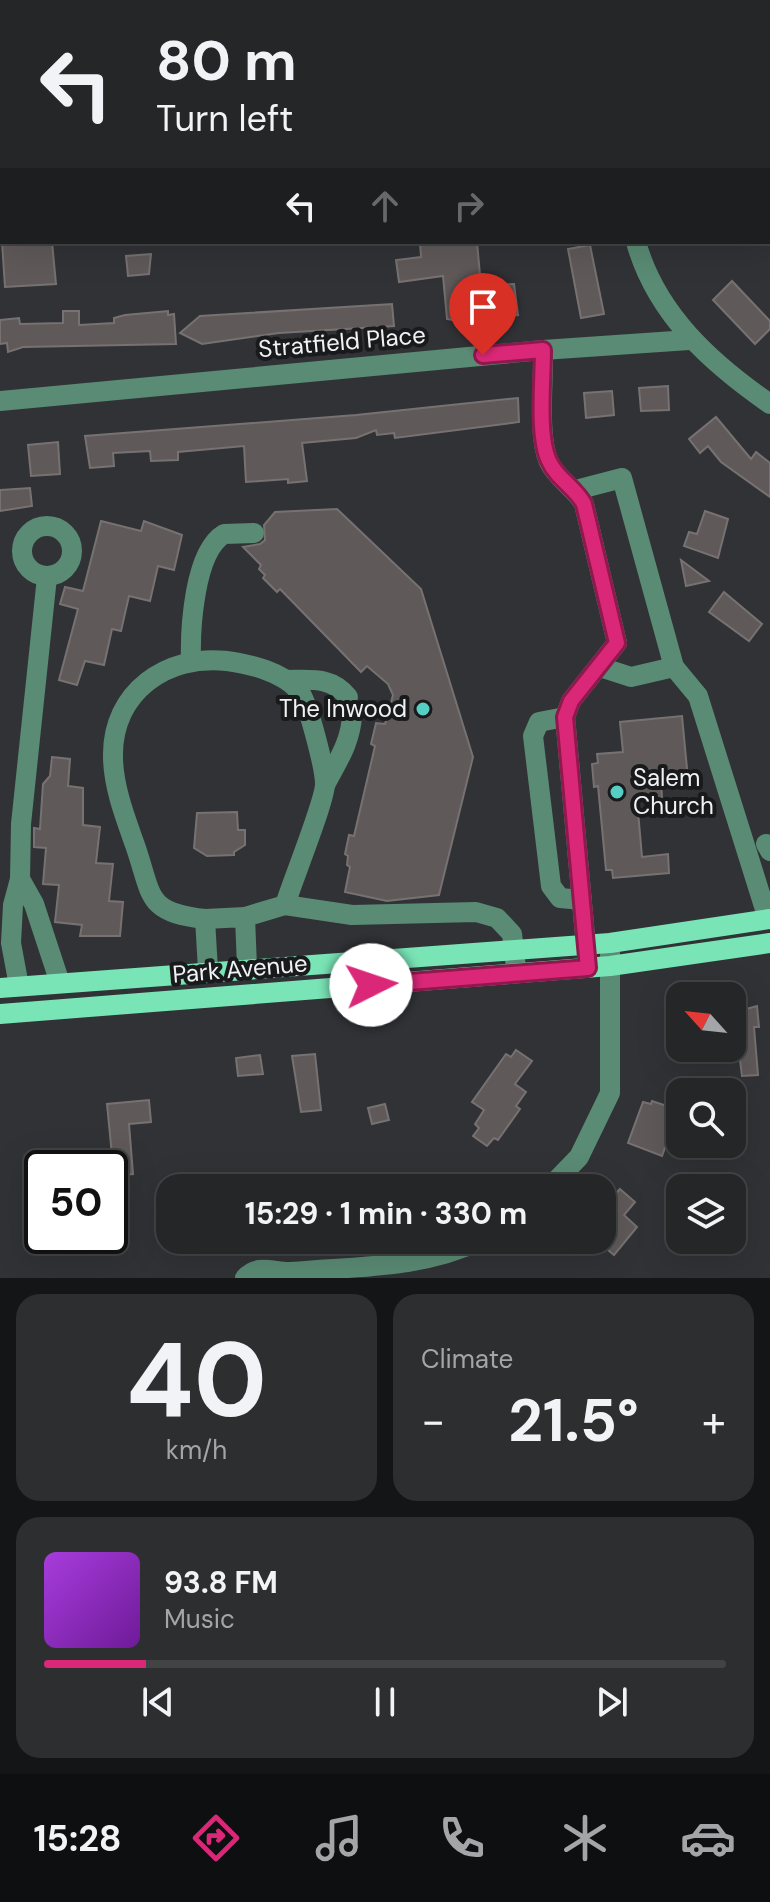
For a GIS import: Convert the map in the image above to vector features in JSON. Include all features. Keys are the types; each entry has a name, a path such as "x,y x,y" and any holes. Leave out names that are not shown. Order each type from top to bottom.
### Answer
{"main road":[{"name":"Park Avenue","path":"10,987 247,967 610,943 769,919"},
{"name":"Park Avenue","path":"0,1014 610,966 770,943"}],"street":[{"path":"637,244 661,298 689,340 770,404"},
{"name":"Stratfield Place","path":"0,401 543,350 689,340"},
{"path":"543,350 545,447 549,462 576,490 584,504 617,643 571,701 565,717 588,968"},
{"path":"576,490 622,478 674,667 698,696 769,919"},
{"path":"191,662 190,633 206,551 224,534 254,533"},
{"path":"10,987 13,905 20,879 21,824 47,577"},
{"path":"285,905 325,785 341,759 352,729 350,706 339,686 329,682 286,680 237,662 191,662 152,675 138,687 120,719 113,762 127,824 151,894 173,915 205,919 245,917 285,905 352,915 476,912 497,918 512,934 516,973"},
{"path":"600,667 631,677 674,667"},
{"path":"286,680 304,697 325,785"},
{"path":"565,717 539,722 533,736 551,886 560,898 582,900"},
{"path":"20,879 34,904 60,983"},
{"path":"245,917 247,967"},
{"path":"205,919 208,970"},
{"path":"563,1174 579,1157 610,1093 610,943"},
{"path":"245,1278 258,1270 293,1274 332,1266 383,1273 448,1254"}],"building":[{"path":"2,244 52,244 56,284 5,287"},
{"path":"420,244 477,244 481,286 514,284 518,315 458,321 447,319 443,276 399,282 396,260 421,257"},
{"path":"590,245 604,314 581,318 568,249"},
{"path":"151,254 149,274 128,276 126,256"},
{"path":"732,281 770,321 770,329 755,344 713,300"},
{"path":"392,304 394,326 279,333 202,344 180,333 200,316"},
{"path":"63,311 79,311 79,325 114,323 114,318 125,315 168,311 168,315 174,314 176,344 23,347 8,352 7,343 0,344 0,320 19,318 20,324 63,323"},
{"path":"668,386 669,410 641,411 639,388"},
{"path":"612,391 614,415 586,418 584,393"},
{"path":"518,398 519,422 395,438 394,433 377,435 376,430 356,438 302,443 307,481 288,483 288,479 246,482 244,446 178,452 178,460 151,461 150,451 113,453 114,466 90,468 85,436 356,415"},
{"path":"716,417 751,459 756,452 770,463 770,497 721,462 708,446 700,453 689,439"},
{"path":"58,442 60,474 31,476 28,445"},
{"path":"30,488 32,506 0,511 0,490"},
{"name":"The Inwood","path":"337,509 421,589 473,757 439,895 387,901 345,892 350,867 345,854 349,835 354,836 375,746 371,744 376,723 385,724 393,695 388,684 367,666 361,672 280,589 277,592 263,578 265,575 259,569 261,565 243,547 265,540 264,525 275,512"},
{"path":"705,511 728,519 718,558 684,546 689,532 697,534"},
{"path":"101,521 141,531 144,521 182,535 174,570 158,566 150,601 129,596 121,631 112,629 104,665 85,661 77,685 59,680 78,609 60,604 65,587 83,591"},
{"path":"681,560 709,581 686,586"},
{"path":"724,592 762,624 749,641 709,612"},
{"name":"Salem Church","path":"682,716 688,779 661,781 662,798 637,800 642,857 668,854 669,873 613,878 612,870 606,870 598,786 594,787 592,764 598,763 597,754 623,752 620,722"},
{"path":"52,757 70,759 68,786 83,788 83,825 100,827 96,863 113,864 109,901 123,902 120,936 80,936 82,925 55,922 59,885 43,884 46,848 34,847 34,828 40,829 43,784 50,776"},
{"path":"237,812 238,830 245,830 245,845 234,855 207,856 194,848 197,813"},
{"path":"757,1006 759,1027 754,1027 758,1075 742,1076 740,1062 746,1062 746,1009"},
{"path":"516,1050 532,1061 515,1084 526,1092 516,1106 520,1109 498,1140 494,1138 487,1146 473,1136 479,1128 475,1124 484,1110 472,1102 506,1054 511,1057"},
{"path":"315,1054 321,1110 301,1112 292,1056"},
{"path":"260,1055 263,1074 238,1076 236,1058"},
{"path":"149,1100 151,1122 129,1124 133,1174 128,1175 128,1150 111,1150 107,1104"},
{"path":"652,1101 666,1106 666,1145 662,1156 628,1143 643,1102 651,1104"},
{"path":"385,1104 389,1120 372,1124 368,1108"},
{"path":"620,1189 635,1202 624,1215 637,1227 616,1253 616,1193"}],"place":[{"name":"The Inwood","path":"423,709"},
{"name":"Salem Church","path":"617,792"}],"route":[{"path":"371,985 588,968 565,717 571,701 617,643 584,504 576,490 561,478 549,462 545,447 543,350 483,355"}]}
